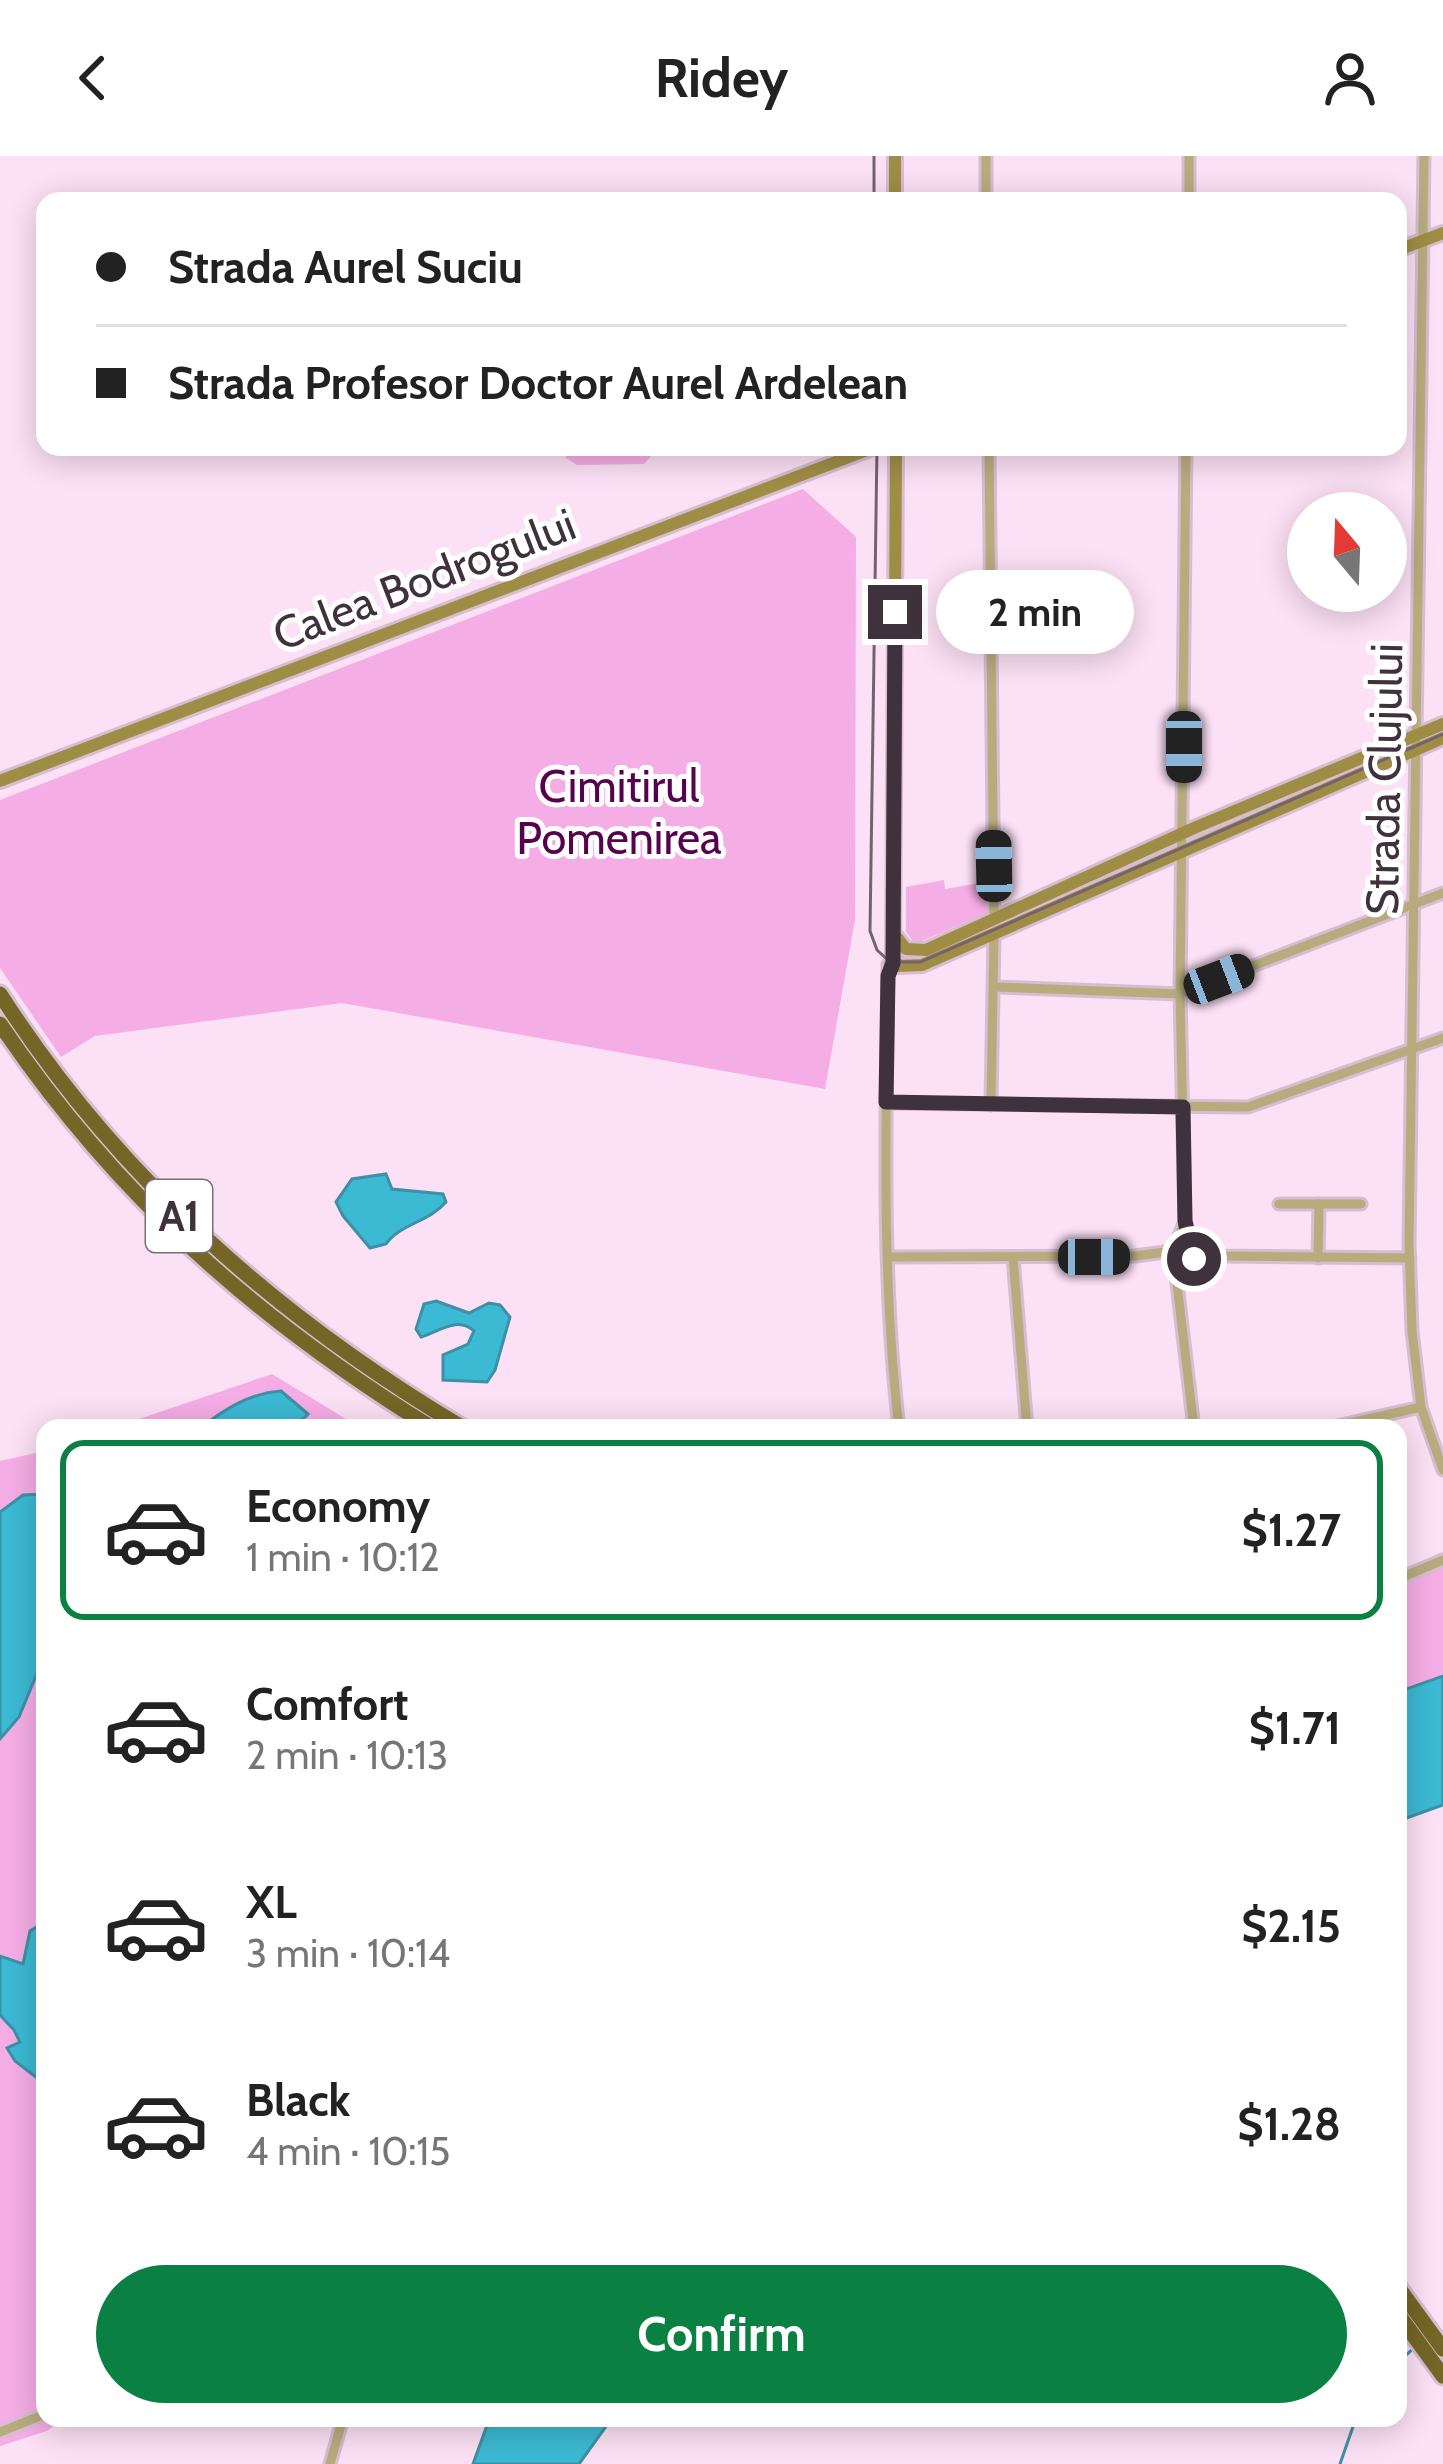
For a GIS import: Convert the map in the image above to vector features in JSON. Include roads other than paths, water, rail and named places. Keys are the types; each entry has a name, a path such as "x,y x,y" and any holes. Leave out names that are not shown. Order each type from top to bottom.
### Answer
{"highway":[{"name":"A1","path":"0,994 95,1125 182,1219 423,1419"},
{"name":"A1","path":"0,1024 82,1135 169,1229 268,1316 399,1398 445,1419"},
{"path":"1407,2317 1437,2355 1443,2376"}],"main road":[{"path":"895,156 895,192"},
{"path":"1407,246 1443,232"},
{"name":"Calea Bodrogului","path":"0,781 850,456"},
{"path":"896,456 896,965 908,968 1184,833 1443,724"},
{"path":"893,933 906,949 922,951 994,926 1443,738"}],"street":[{"path":"986,156 986,192"},
{"path":"1189,156 1189,192"},
{"name":"Strada Clujului","path":"1424,156 1410,1258 1421,1407 1443,1470"},
{"path":"989,456 996,987 991,1105"},
{"path":"1180,1296 1191,1249 1185,1221 1180,994 1186,456"},
{"path":"996,987 1180,994 1443,893"},
{"path":"893,959 888,976 886,1102 889,1328 898,1419"},
{"path":"888,976 908,968"},
{"path":"886,1102 1257,1106 1443,1038"},
{"path":"1279,1204 1361,1204"},
{"path":"1318,1204 1318,1258"},
{"path":"1185,1221 1174,1249 1174,1265 1193,1419"},
{"path":"888,1257 1144,1256 1191,1249 1221,1256 1410,1258"},
{"path":"1144,1256 1190,1265 1221,1256"},
{"path":"1013,1257 1026,1419"},
{"path":"1368,1419 1421,1407"},
{"path":"1407,1575 1443,1560"},
{"path":"0,2432 36,2418"},
{"path":"330,2464 340,2427"}],"water":[{"path":"386,1174 392,1189 443,1194 446,1202 386,1244 370,1248 336,1202 352,1179"},
{"path":"436,1301 469,1313 489,1303 500,1305 510,1317 487,1382 443,1380 443,1355 468,1344 474,1331 455,1325 421,1337 416,1329 424,1304"},
{"path":"281,1391 308,1414 302,1419 212,1419 238,1403"},
{"path":"36,1494 36,1676 19,1717 0,1739 0,1512 23,1495"},
{"path":"1443,1676 1443,1805 1407,1818 1407,1689"},
{"path":"36,1927 36,2077 7,2048 20,2042 0,2015 0,1956 23,1964 30,1931"},
{"path":"606,2427 579,2464 473,2464 486,2428"}],"waterway":[{"path":"1407,2354 1414,2348"},
{"path":"1340,2464 1353,2427"}],"tram line":[{"path":"874,156 874,192"},
{"path":"877,456 870,931 877,950 890,962 920,962 1443,734"}],"park label":[{"name":"Cimitirul Pomenirea","path":"619,812"}]}
